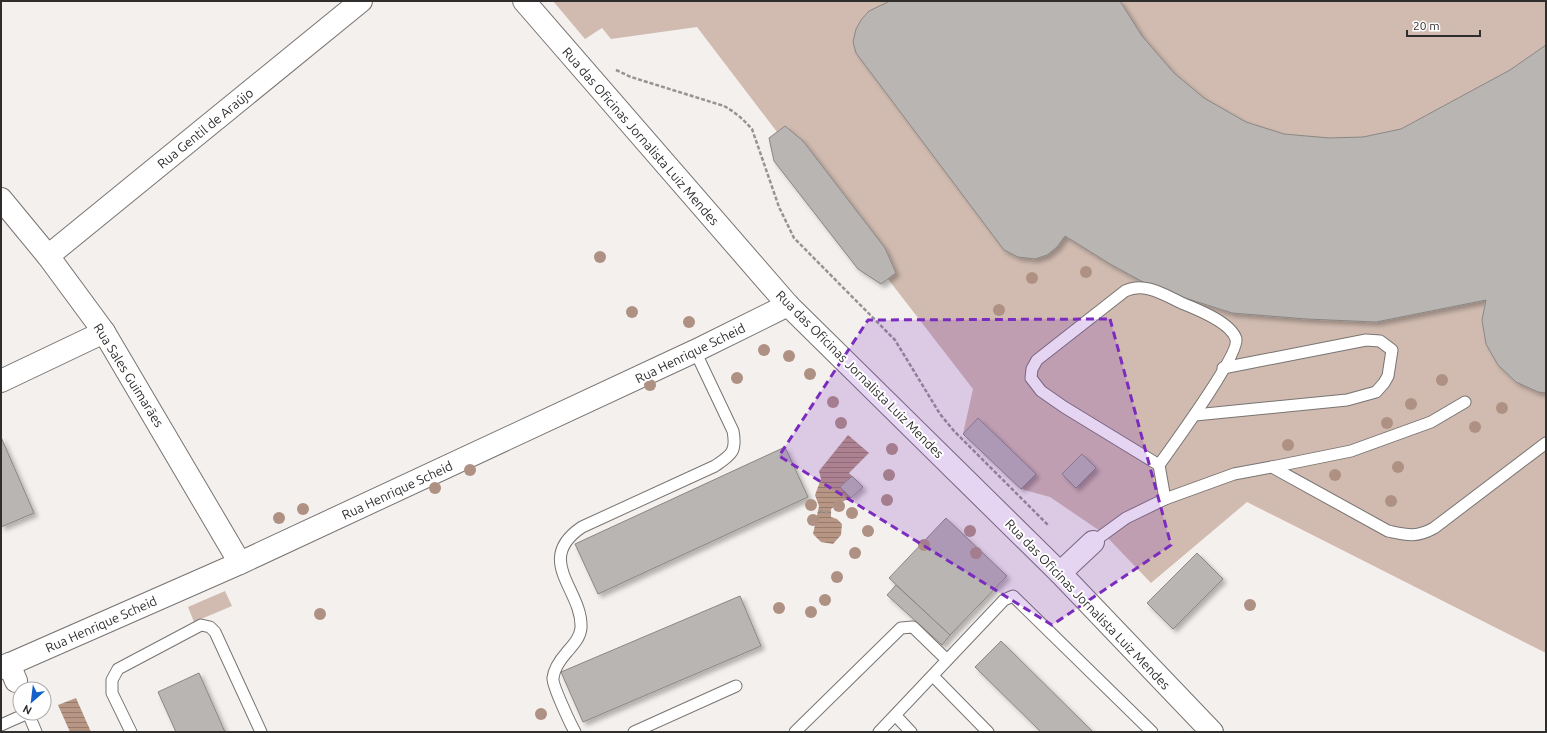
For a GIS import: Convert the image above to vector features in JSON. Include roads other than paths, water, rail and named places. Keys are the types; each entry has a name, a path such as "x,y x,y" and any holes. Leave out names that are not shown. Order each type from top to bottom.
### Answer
{"street":[{"name":"Rua Gentil de Araújo","path":"48,256 361,1"},
{"name":"Rua das Oficinas Jornalista Luiz Mendes","path":"524,1 788,305 1060,574 1205,730"},
{"name":"Rua Sales Guimarães","path":"1,199 48,256 104,332 240,563"},
{"name":"Rua Henrique Scheid","path":"12,676 240,563 695,351 788,305"},
{"path":"1,381 104,332"},
{"path":"1060,574 1093,542"}],"lane":[{"path":"1159,465 1042,391 1031,378 1032,369 1037,360 1125,291 1138,287 1146,287 1187,305 1224,324 1233,333 1236,345 1195,415 1159,465 1165,499"},
{"path":"1195,415 1347,400 1376,392 1388,376 1392,350 1380,341 1366,340 1223,368"},
{"path":"575,732 552,680 555,668 577,640 581,630 580,618 559,564 563,546 571,534 582,527 715,466 729,456 736,444 734,431 695,351"},
{"path":"1093,542 1126,518 1165,499 1234,474 1350,451 1431,422 1465,402"},
{"path":"1272,467 1388,531 1407,535 1422,535 1434,528 1546,444"},
{"path":"880,732 1004,600 1013,596 1152,732"},
{"path":"131,732 112,693 112,680 118,669 201,625 210,627 216,632 261,732"},
{"path":"795,732 901,628 913,627 947,660"},
{"path":"933,676 988,732"},
{"path":"634,732 736,686"},
{"path":"896,716 911,732"},
{"path":"1,725 12,720"},
{"path":"31,721 36,732"}]}
